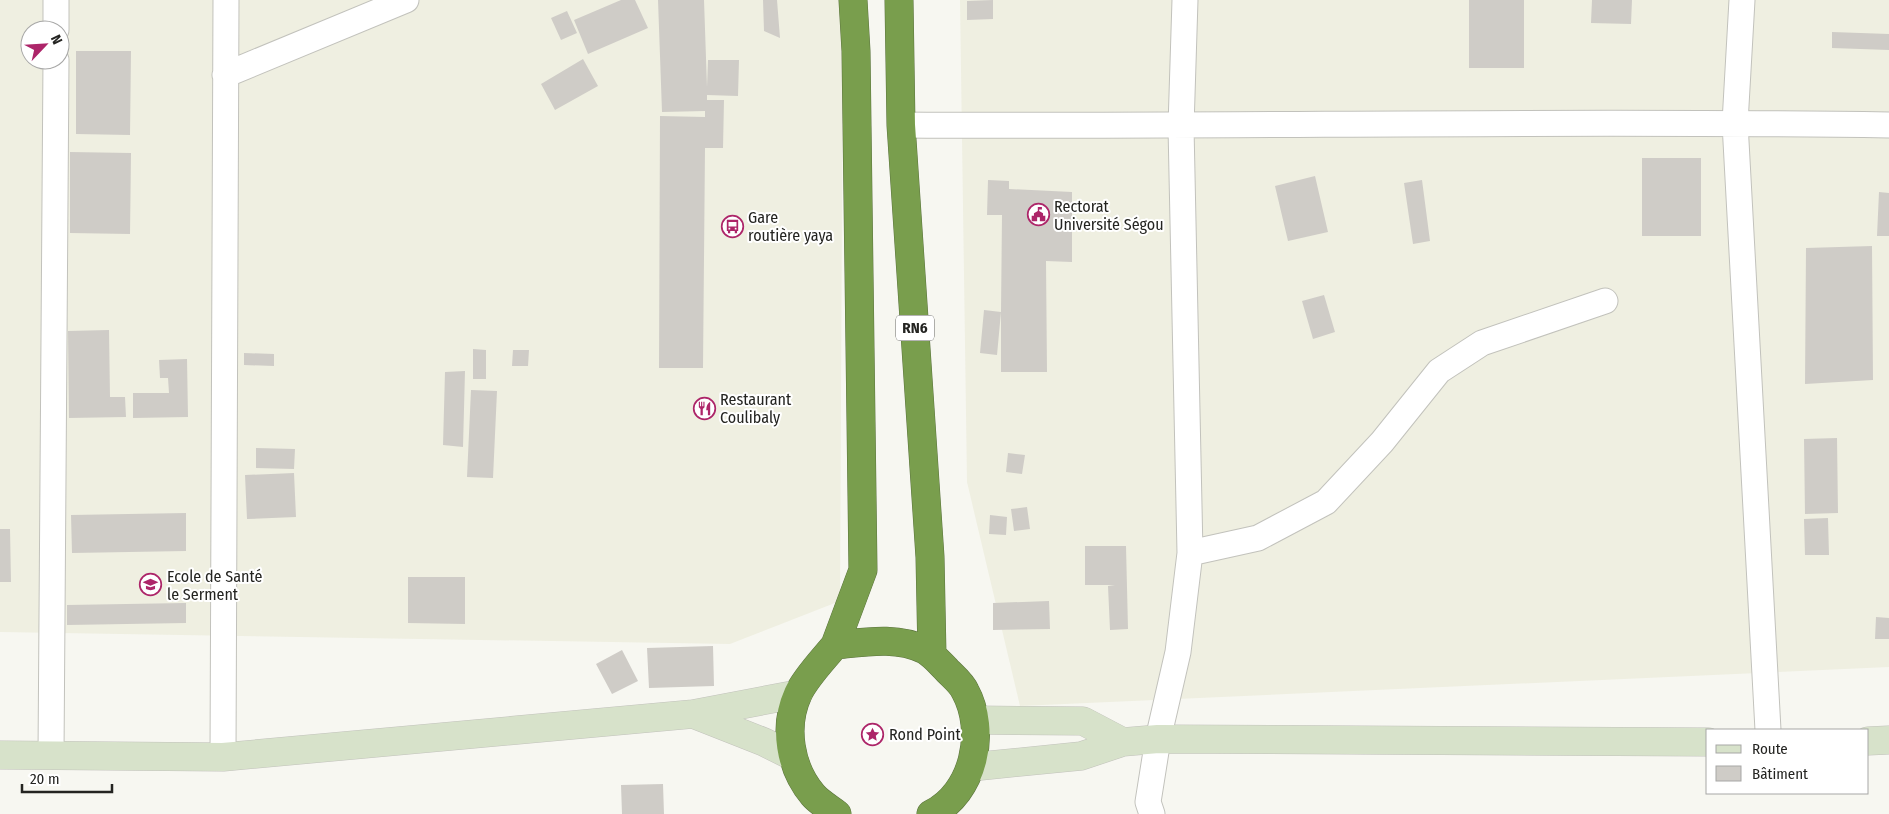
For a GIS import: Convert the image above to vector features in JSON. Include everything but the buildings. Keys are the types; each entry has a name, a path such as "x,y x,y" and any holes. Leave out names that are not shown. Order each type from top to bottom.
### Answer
{"highway":[{"path":"836,814 815,806 792,756 790,724 798,694 835,645 863,570 856,51 853,0"},
{"name":"RN6","path":"899,0 901,125 930,557 932,655"},
{"path":"835,645 877,640 906,643 932,655 964,688 975,720 976,743 970,767 957,791 931,814"}],"street":[{"path":"56,0 56,20"},
{"path":"223,757 226,0"},
{"path":"225,75 406,0"},
{"path":"1152,814 1148,802 1158,739 1178,652 1190,552 1181,127 1186,0"},
{"path":"1742,0 1734,123 1768,729"},
{"path":"51,755 56,70"},
{"path":"901,125 1181,127 1734,123 1889,125"},
{"path":"1190,552 1258,538 1326,502 1382,442 1439,371 1482,343 1605,300"},
{"path":"0,755 223,757 693,714 798,694"},
{"path":"693,714 764,742 792,756"},
{"path":"975,720 1083,721 1123,742"},
{"path":"970,767 1081,756 1123,742 1158,739 1706,742"},
{"path":"1869,741 1889,740"}],"shaded area":[{"path":"0,0 843,0 840,601 730,644 0,632"},
{"path":"960,0 1889,0 1889,667 1020,706 967,482"}],"place":[{"name":"Rectorat Université Ségou","path":"1038,215"},
{"name":"Gare routière yaya","path":"732,226"},
{"name":"Restaurant Coulibaly","path":"704,408"},
{"name":"Ecole de Santé le Serment","path":"151,585"},
{"name":"Rond Point","path":"873,734"}]}
